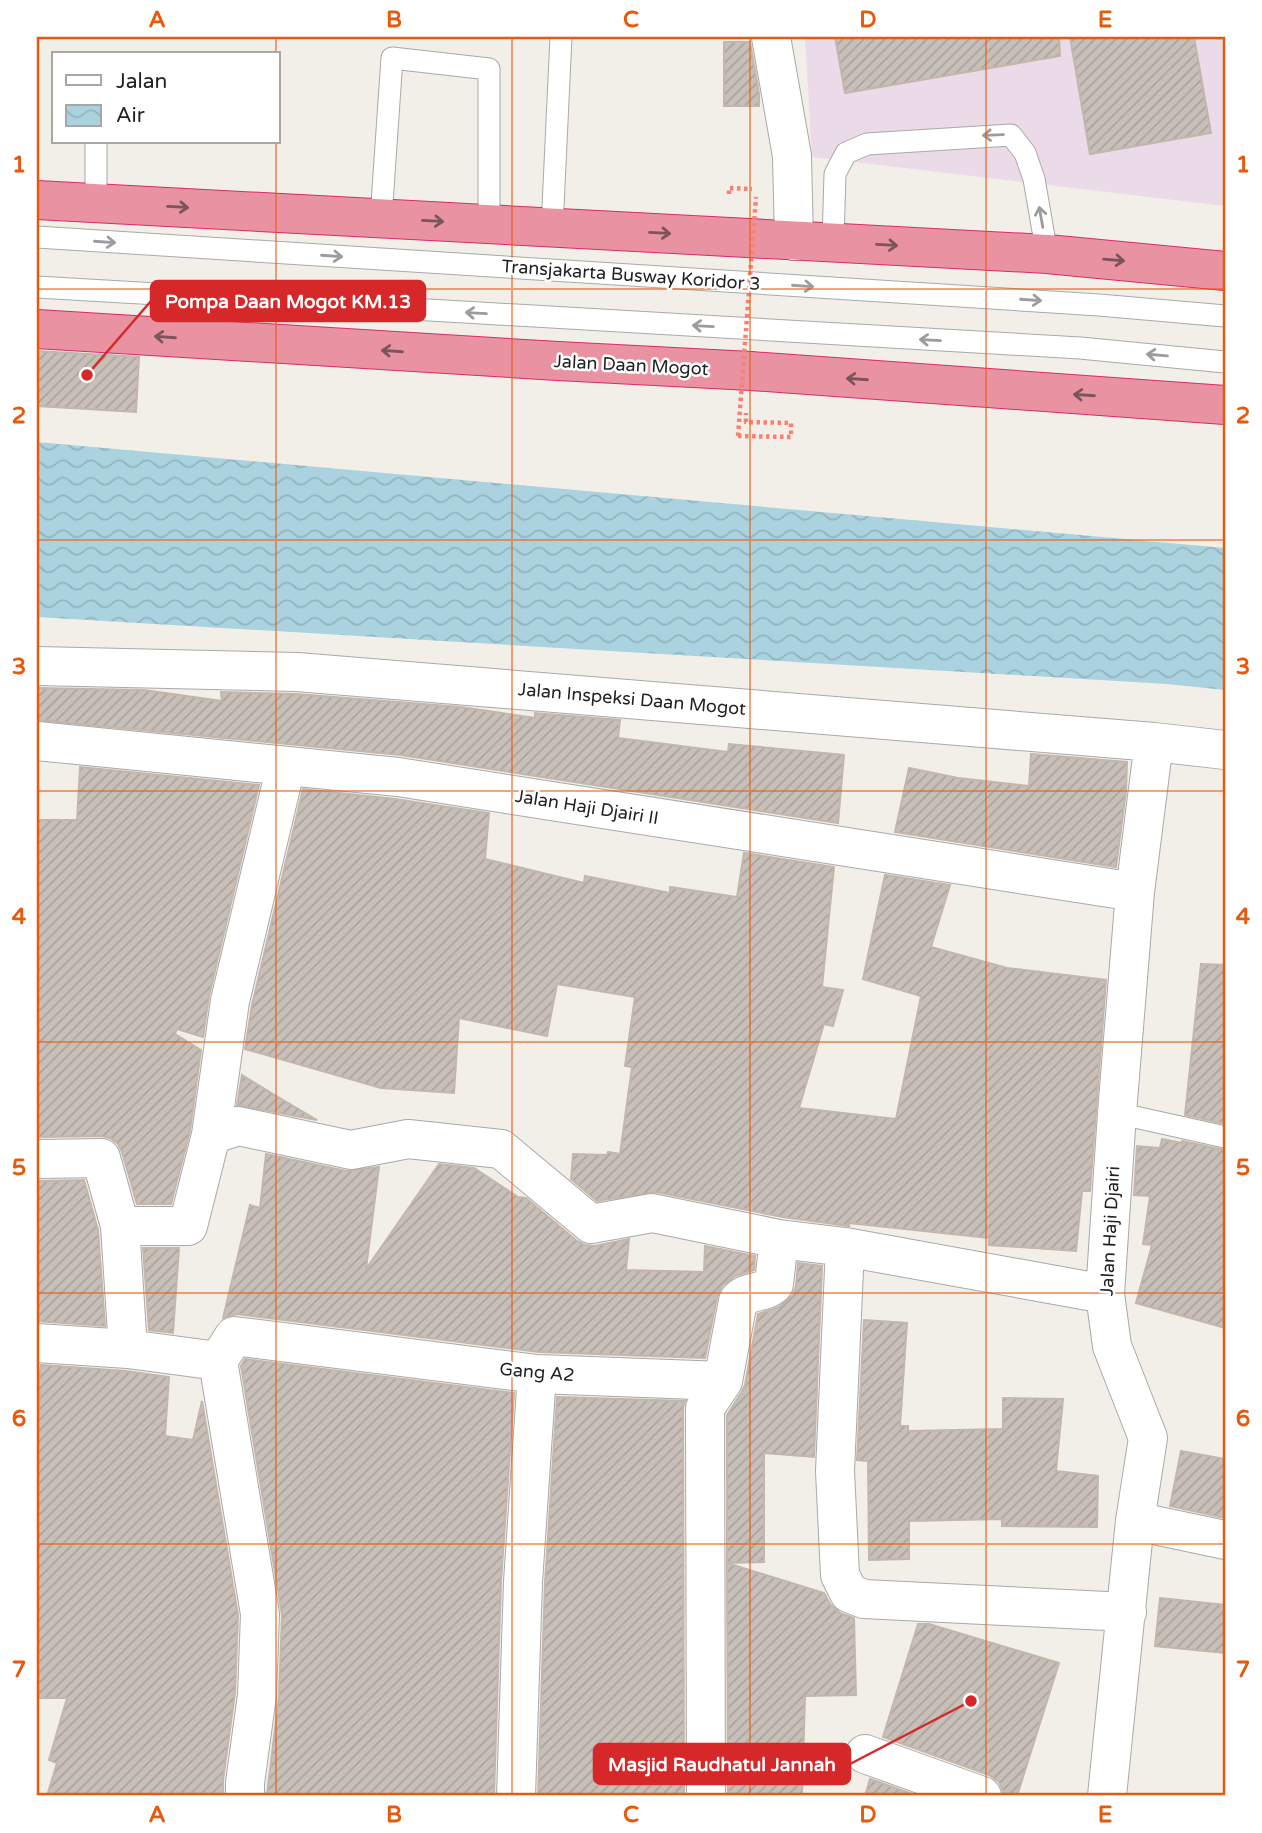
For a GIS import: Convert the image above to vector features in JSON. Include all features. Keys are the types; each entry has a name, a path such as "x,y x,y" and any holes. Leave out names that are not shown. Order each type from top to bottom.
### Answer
{"highway":[{"path":"37,200 1047,254 1225,271"},
{"name":"Jalan Daan Mogot","path":"37,329 558,362 765,372 1225,405"}],"street":[{"path":"771,37 792,156 794,241"},
{"name":"Jalan Inspeksi Daan Mogot","path":"37,666 297,672 1154,741 1225,750"},
{"name":"Jalan Haji Djairi II","path":"37,741 398,777 1135,892"},
{"name":"Jalan Haji Djairi","path":"1107,1796 1135,1521 1148,1438 1112,1346 1105,1294 1135,892 1154,741"},
{"path":"120,1226 188,1226 211,1135 230,1002 286,766"},
{"path":"211,1135 238,1126 351,1150 408,1139 501,1149 591,1224 652,1213 779,1239 845,1247 1105,1294"},
{"path":"37,1159 101,1158 120,1226 128,1349"},
{"path":"706,1796 705,1408 723,1381 738,1301 742,1296 769,1289 774,1284 779,1239"},
{"path":"845,1247 835,1471 839,1574 849,1593 864,1598 1127,1612"},
{"name":"Gang A2","path":"218,1361 234,1336 537,1374 723,1381"},
{"path":"37,1343 128,1349 218,1361 260,1614 257,1695 245,1796"},
{"path":"516,1796 523,1582 537,1374"},
{"path":"1135,1521 1225,1540"},
{"path":"865,1754 982,1796"}],"lane":[{"path":"552,228 561,37"},
{"path":"381,218 392,58 489,69 489,224"},
{"path":"833,242 835,174 846,153 867,144 1011,135 1025,153 1034,180 1047,254"},
{"path":"96,144 96,203"},
{"name":"Transjakarta Busway Koridor 3","path":"37,237 1099,305 1225,317"},
{"path":"37,288 1066,348 1225,362"},
{"path":"1117,1113 1225,1137"}],"path":[{"path":"729,196 729,188 757,189"},
{"path":"746,422 791,423 791,437 737,436 756,197"}],"shaded area":[{"path":"805,37 1225,37 1225,206 812,157"}],"water":[{"path":"37,442 1225,548 1225,690 1167,684 37,617"}],"building":[{"path":"835,37 1059,37 1060,56 845,93"},
{"path":"1070,37 1194,37 1211,133 1090,154"},
{"path":"724,42 750,42 759,106 724,106"},
{"path":"37,351 139,357 136,412 37,406"},
{"path":"37,688 144,690 222,701 221,692 296,694 461,707 535,718 535,713 620,720 618,738 728,752 729,744 844,755 838,823 401,755 37,720"},
{"path":"1031,754 1127,762 1116,867 895,832 909,768 958,778 1029,786"},
{"path":"80,767 259,785 209,996 203,1037 177,1029 175,1034 201,1050 190,1131 171,1204 137,1204 122,1152 118,1144 110,1138 37,1137 37,820 77,820"},
{"path":"303,789 489,813 485,859 584,883 585,876 670,893 670,887 737,897 744,853 834,867 822,987 843,990 833,1026 824,1024 799,1108 896,1119 921,996 863,979 885,875 950,885 931,947 1007,968 1106,980 1090,1191 1082,1191 1076,1251 989,1245 989,1238 849,1223 849,1226 783,1217 656,1192 597,1201 571,1179 573,1154 620,1154 632,1067 625,1066 635,997 557,984 547,1036 459,1018 454,1093 381,1088 245,1049 252,1005"},
{"path":"1201,964 1225,965 1225,1124 1185,1115"},
{"path":"242,1075 273,1094 317,1120 237,1105"},
{"path":"1162,1139 1225,1150 1225,1328 1136,1303 1152,1245 1143,1244 1150,1196 1134,1195 1137,1146 1160,1148"},
{"path":"266,1154 346,1171 379,1167 366,1269 439,1164 474,1168 518,1197 526,1198 585,1245 595,1246 629,1239 626,1270 704,1272 705,1246 755,1256 754,1270 735,1276 722,1286 717,1297 705,1358 539,1352 237,1314 223,1318 250,1205 260,1208"},
{"path":"84,1180 98,1230 105,1326 37,1321 37,1181"},
{"path":"143,1248 179,1248 173,1333 149,1330"},
{"path":"798,1263 822,1266 814,1457 764,1453 764,1562 727,1563 727,1415 745,1385 758,1314 779,1307 793,1295"},
{"path":"864,1320 907,1323 900,1426 908,1426 908,1431 1003,1429 1003,1398 1063,1399 1056,1471 1098,1476 1097,1527 1002,1526 1002,1519 909,1521 909,1559 869,1560 868,1461 857,1460"},
{"path":"245,1359 514,1393 501,1581 494,1796 267,1794 279,1696 282,1615 241,1366"},
{"path":"41,1365 169,1377 165,1436 193,1440 202,1401 238,1615 235,1693 223,1796 47,1796 57,1763 49,1760 67,1698 37,1698 37,1433 40,1391 37,1390"},
{"path":"557,1397 685,1401 684,1796 538,1796 545,1583"},
{"path":"1181,1451 1225,1459 1225,1518 1170,1506"},
{"path":"727,1563 824,1593 830,1604 840,1613 854,1618 856,1695 805,1696 802,1796 728,1796"},
{"path":"1160,1598 1225,1605 1225,1653 1155,1646"},
{"path":"918,1624 929,1624 1059,1663 1017,1796 1003,1796 999,1782 989,1775 883,1737"},
{"path":"870,1779 918,1796 865,1796"}],"place":[{"name":"Pompa Daan Mogot KM.13","path":"87,375"},
{"name":"Masjid Raudhatul Jannah","path":"971,1701"}]}
